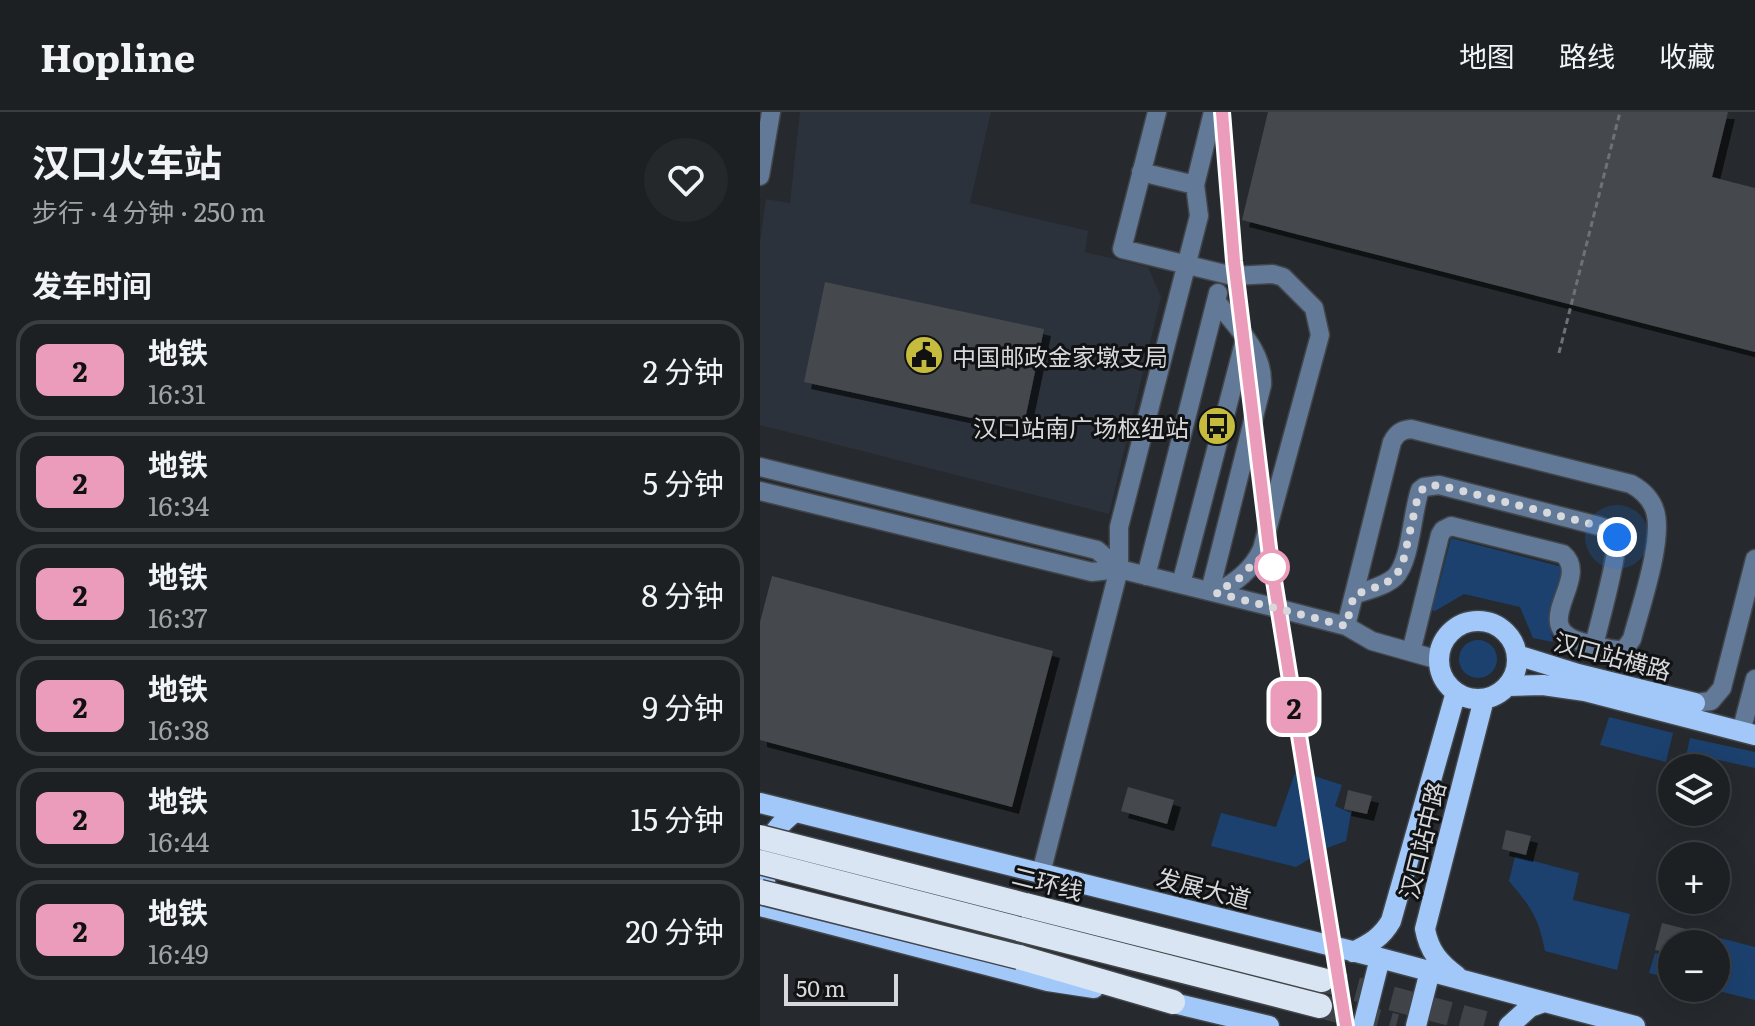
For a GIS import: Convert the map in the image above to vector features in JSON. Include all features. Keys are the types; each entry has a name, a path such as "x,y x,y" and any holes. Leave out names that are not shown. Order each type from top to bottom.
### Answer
{"highway":[{"name":"二环线","path":"760,837 1320,1006"},
{"name":"二环线","path":"760,862 1322,980"},
{"path":"764,902 1019,957 1173,1002"}],"main road":[{"path":"1470,621 1492,623 1501,628 1515,645 1517,655 1514,677 1508,686 1484,699 1464,697 1456,692 1443,678 1439,660 1440,649 1451,631 1470,621"},
{"name":"汉口站横路","path":"1517,655 1578,674 1695,703"},
{"path":"1508,686 1543,685 1585,691 1748,733"},
{"name":"汉口站中路","path":"1353,952 1373,942 1385,932 1391,921 1456,692"},
{"name":"汉口站中路","path":"1464,980 1434,956 1427,943 1425,929 1484,699"},
{"name":"发展大道","path":"760,803 1380,958 1635,1026"},
{"path":"795,812 778,823 768,836 762,853 764,902 1048,981 1173,1002 1269,1026"},
{"path":"1363,1026 1380,958"},
{"path":"1416,1026 1430,971"},
{"path":"1509,1026 1530,1007 1544,1002"}],"street":[{"path":"760,176 771,112"},
{"path":"1157,112 1122,249 1223,274 1241,277 1273,274 1283,277 1314,308 1320,335 1262,549 1241,577 1213,592"},
{"path":"1041,873 1119,569 1119,527 1199,216 1195,185 1213,112"},
{"path":"1141,172 1195,185"},
{"path":"1146,576 1223,274"},
{"path":"1213,592 1262,385 1260,358 1216,301"},
{"path":"1181,584 1245,339"},
{"path":"1346,626 1396,434 1411,429 1631,484 1646,495 1656,514 1657,535 1632,639 1627,648 1619,650 1571,640 1559,628 1570,570 1567,558 1556,552 1451,526 1440,535 1411,652"},
{"path":"760,467 1097,550 1119,569"},
{"path":"1354,595 1385,584 1397,574 1403,562 1420,490 1439,485 1614,532 1617,537 1616,555 1594,645"},
{"path":"760,491 1092,572 1119,569 1181,584 1346,626 1372,641 1439,660"},
{"path":"1695,703 1711,701 1722,688 1755,559"},
{"path":"1748,733 1755,679"}],"path":[{"path":"1559,353 1620,112"}],"shaded area":[{"path":"800,112 991,112 970,203 1088,231 1085,252 1148,267 1161,297 1109,514 760,425 760,243 766,199 790,203"},
{"path":"1451,538 1562,567 1550,626 1553,642 1533,638 1520,607 1464,594 1435,611 1421,608 1437,592"},
{"path":"1478,640 1491,646 1497,659 1491,672 1478,678 1465,672 1459,659 1465,646"},
{"path":"1609,717 1673,733 1668,754 1658,754 1658,760 1600,745"},
{"path":"1690,738 1755,752 1755,768 1730,762 1730,754 1687,754"},
{"path":"1296,770 1342,785 1335,806 1351,813 1346,841 1327,848 1296,867 1211,846 1221,813 1276,827"},
{"path":"1515,856 1579,873 1573,900 1630,914 1617,970 1545,951 1533,913 1509,881"},
{"path":"1730,941 1755,947 1755,1000 1730,994"},
{"path":"1655,953 1658,954 1658,975 1649,973"}],"building":[{"path":"1268,112 1728,112 1712,177 1755,188 1755,352 1242,220"},
{"name":"中国邮政金家墩支局","path":"825,282 1044,329 1023,429 804,382"},
{"path":"772,576 1053,651 1012,807 760,740 760,622"},
{"path":"1128,787 1174,800 1167,824 1121,811"},
{"path":"1348,790 1372,796 1367,814 1344,809"},
{"path":"1506,830 1531,836 1526,855 1502,849"},
{"path":"1662,923 1690,930 1660,930"}],"tunnel":[{"path":"1322,980 1496,1026"},
{"path":"1320,1006 1396,1026"}],"metro line":[{"name":"2","path":"1222,112 1234,261 1270,556 1346,1026"}],"place":[{"name":"中国邮政金家墩支局","path":"924,355"},
{"name":"汉口站南广场枢纽站","path":"1217,426"}],"route":[{"path":"1272,567 1257,559 1241,577 1216,593 1346,626 1354,595 1385,584 1401,569 1420,490 1430,485 1599,526 1614,532 1617,537"}]}
